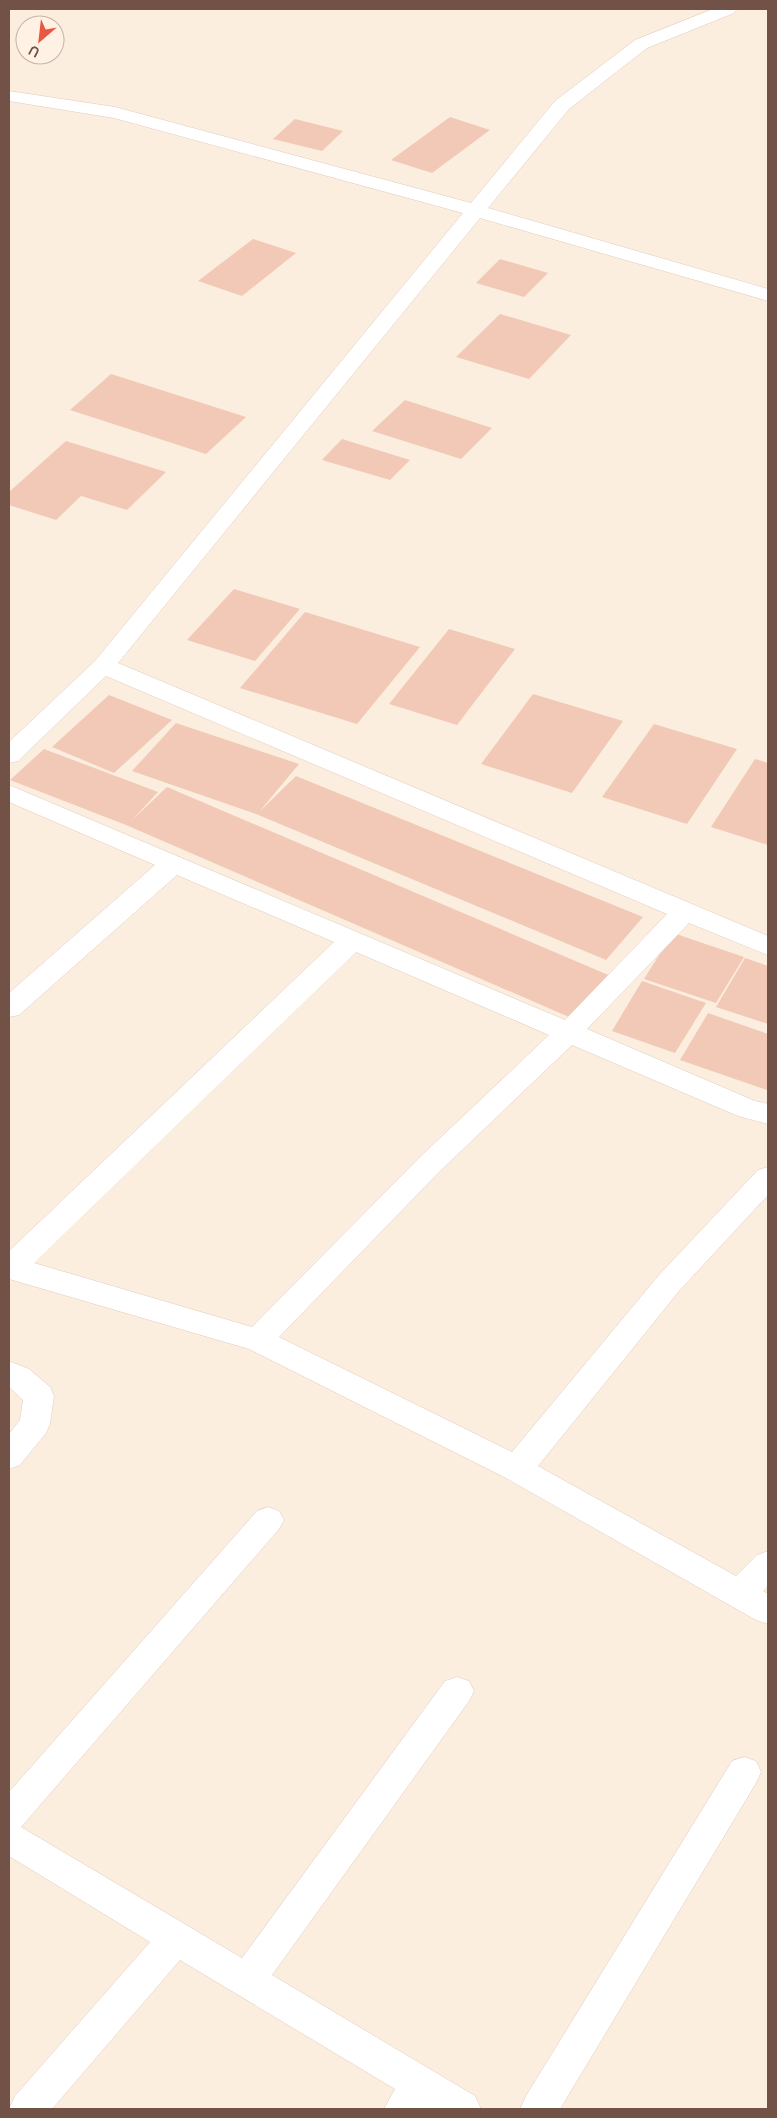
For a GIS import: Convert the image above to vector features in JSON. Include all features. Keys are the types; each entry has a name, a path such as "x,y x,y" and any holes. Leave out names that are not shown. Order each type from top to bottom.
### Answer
{"street":[{"path":"9,754 103,666 562,105 641,44 728,9"},
{"path":"9,96 116,113 475,210 768,295"},
{"path":"103,666 768,946"},
{"path":"9,793 748,1109 768,1114"},
{"path":"9,1008 173,864"},
{"path":"258,1340 429,1165 569,1032 686,911"},
{"path":"9,1268 352,940"},
{"path":"517,1469 669,1283 768,1177"},
{"path":"9,1268 258,1340 517,1469 768,1610"},
{"path":"9,1373 18,1377 39,1396 35,1424 9,1456"},
{"path":"9,1816 268,1520"},
{"path":"740,1594 768,1564"},
{"path":"247,1980 456,1691"},
{"path":"538,2109 744,1772"},
{"path":"9,1838 247,1980 412,2097 462,2109"},
{"path":"28,2109 176,1938"}],"building":[{"path":"450,117 490,130 432,173 391,160"},
{"path":"295,119 343,131 322,151 273,139"},
{"path":"253,239 296,253 242,296 198,281"},
{"path":"500,259 548,273 524,297 476,283"},
{"path":"500,314 571,335 529,379 456,357"},
{"path":"111,374 246,417 206,454 70,410"},
{"path":"405,400 492,428 461,459 372,431"},
{"path":"342,439 410,460 390,480 322,460"},
{"path":"66,441 166,472 127,510 81,496 56,520 9,505 9,492"},
{"path":"234,589 300,609 255,661 187,640"},
{"path":"305,612 420,647 357,724 240,688"},
{"path":"449,629 515,649 457,725 389,704"},
{"path":"533,694 623,721 572,793 481,764"},
{"path":"109,695 172,720 114,773 52,747"},
{"path":"176,723 299,764 259,812 296,776 643,917 606,960 256,814 132,771"},
{"path":"654,724 737,749 687,824 602,797"},
{"path":"44,749 158,792 132,820 167,787 613,977 576,1020 126,825 10,780"},
{"path":"755,759 768,763 768,845 711,827"},
{"path":"673,933 744,957 716,1003 644,979"},
{"path":"745,958 768,966 768,1024 716,1007"},
{"path":"642,981 706,1003 675,1053 612,1031"},
{"path":"708,1013 768,1034 767,1090 680,1060"}]}
